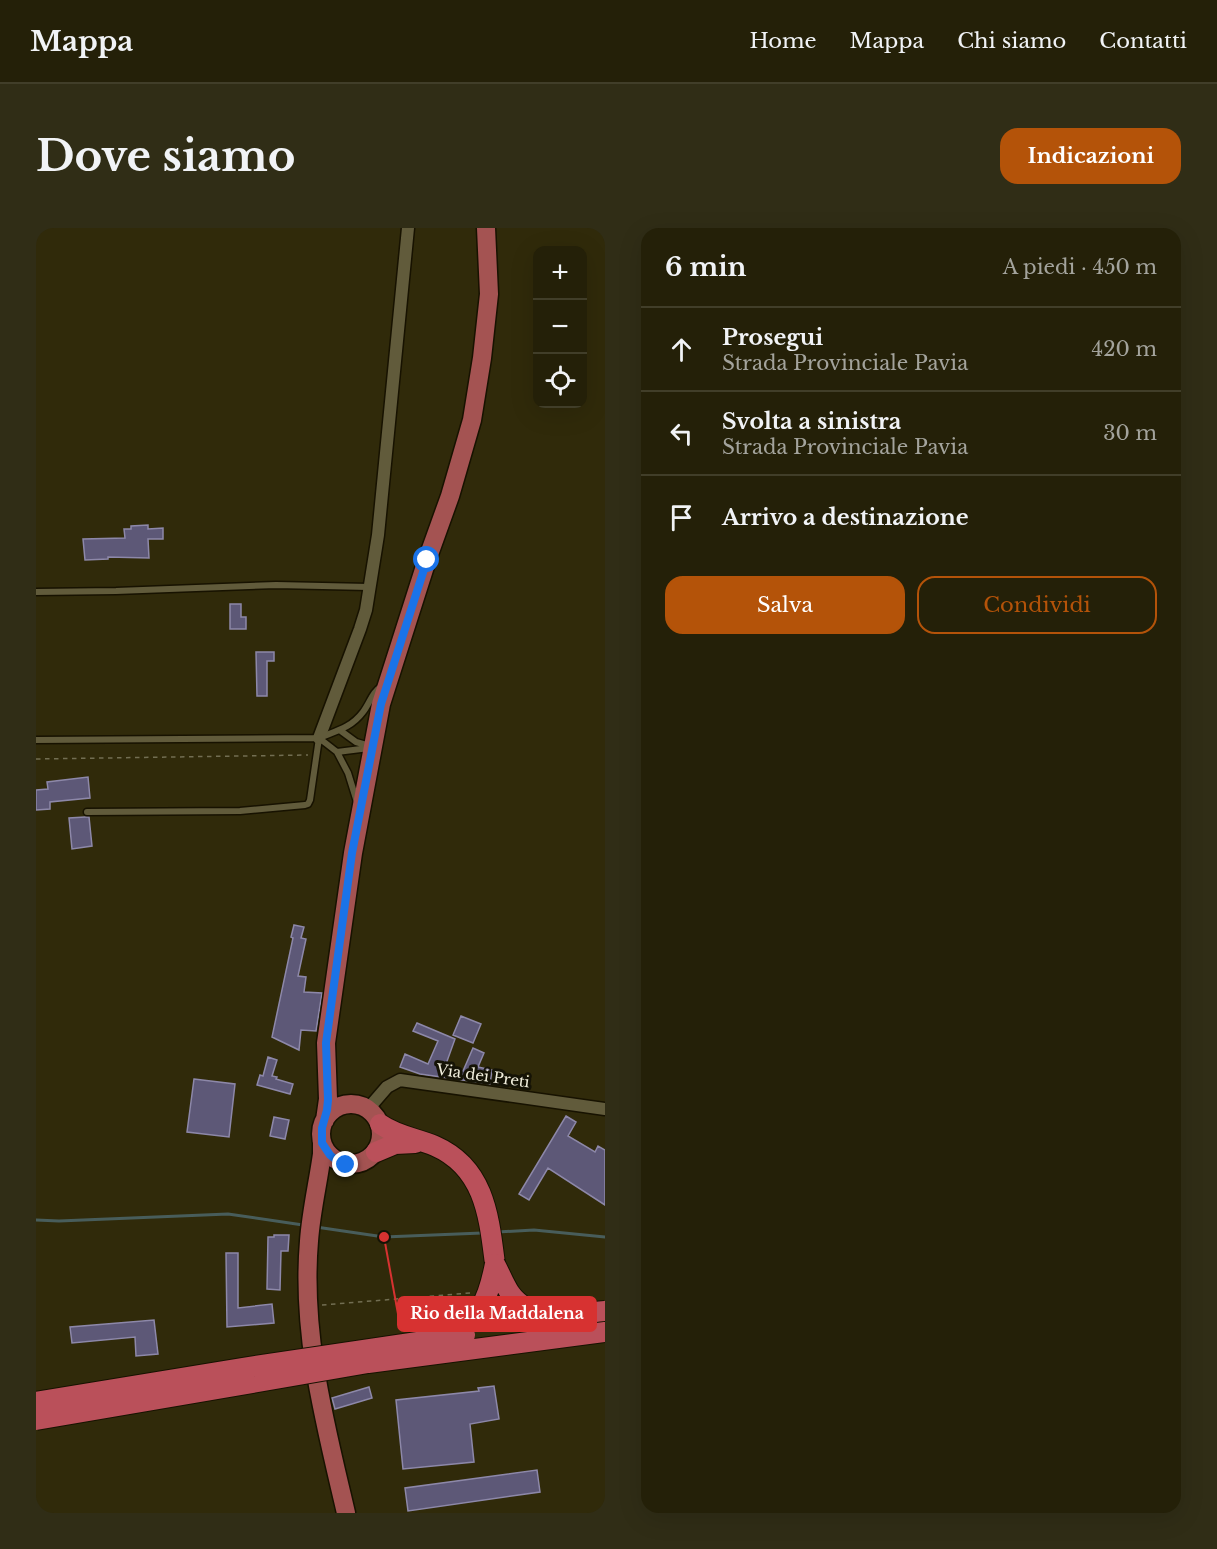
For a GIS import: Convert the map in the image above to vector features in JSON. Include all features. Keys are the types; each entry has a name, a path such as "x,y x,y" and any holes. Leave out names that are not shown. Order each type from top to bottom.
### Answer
{"highway":[{"path":"369,1113 402,1136 435,1146 453,1156 464,1167 483,1195 488,1212 495,1263 511,1294 525,1307 545,1315 605,1311"},
{"path":"376,1152 402,1143 435,1146"},
{"path":"366,1349 389,1338 442,1331 461,1325 474,1315 486,1300 495,1263"},
{"path":"36,1402 366,1349 605,1318"},
{"path":"36,1420 368,1363 605,1332"}],"main road":[{"path":"346,1513 316,1381 309,1325 308,1243 322,1154 322,1128 328,1100 325,1056 352,853 381,704 450,496 472,420 489,294 486,228"},
{"path":"311,1218 317,1196 327,1175 338,1168 362,1162 376,1152 381,1133 369,1113 349,1100 339,1090 325,1056"},
{"path":"325,1120 336,1109 351,1104 369,1113"},
{"path":"322,1143 336,1160 353,1164"}],"street":[{"path":"319,738 360,629 369,587 378,535 408,228"},
{"name":"Via dei Preti","path":"369,1113 387,1087 400,1080 605,1109"}],"lane":[{"path":"36,592 276,585 369,587"},
{"path":"36,740 319,738 350,726 363,713 376,689 388,682"},
{"path":"341,731 357,742 373,747"},
{"path":"319,738 337,752 348,773 360,812"},
{"path":"87,812 240,811 308,804 319,738"},
{"path":"337,752 373,747"}],"path":[{"path":"36,759 283,757 315,754"}],"building":[{"path":"148,525 148,529 163,528 163,539 148,539 149,558 108,557 108,559 85,560 83,539 125,538 124,529 131,529 131,526"},
{"path":"230,604 241,604 241,617 246,617 246,629 230,629"},
{"path":"256,652 274,652 274,661 267,661 267,696 257,696"},
{"path":"88,777 90,798 50,802 50,809 36,810 36,790 48,789 47,782"},
{"path":"89,817 92,846 72,849 69,818"},
{"path":"294,925 304,927 301,938 306,939 298,976 306,977 304,992 322,993 316,1031 301,1030 299,1050 272,1037"},
{"path":"461,1016 481,1024 473,1043 453,1035"},
{"path":"417,1023 455,1039 446,1064 463,1071 473,1048 484,1053 478,1067 492,1070 490,1084 420,1074 400,1067 405,1054 428,1064 438,1041 413,1031"},
{"path":"268,1057 277,1060 272,1076 293,1084 290,1094 257,1085 260,1075 263,1076"},
{"path":"194,1079 235,1084 229,1137 187,1132"},
{"path":"566,1116 576,1122 568,1136 595,1152 598,1146 605,1150 605,1205 548,1168 529,1200 519,1194"},
{"path":"274,1117 289,1120 285,1139 270,1136"},
{"path":"274,1235 289,1235 288,1251 281,1251 280,1290 267,1289 268,1237 274,1237"},
{"path":"226,1253 238,1253 238,1308 272,1304 274,1323 227,1327"},
{"path":"154,1320 158,1354 136,1356 135,1337 72,1343 70,1327"},
{"path":"494,1386 499,1419 470,1424 474,1462 403,1469 396,1400 479,1391 478,1388"},
{"path":"369,1387 372,1398 335,1409 332,1398"},
{"path":"537,1470 540,1492 408,1511 405,1488"}],"waterway":[{"path":"36,1220 228,1214 303,1225"},
{"path":"316,1227 384,1237 482,1233"},
{"path":"498,1232 534,1230 605,1237"}],"place":[{"name":"Rio della Maddalena","path":"384,1237"}],"route":[{"path":"346,1165 353,1164 336,1160 322,1143 321,1135 328,1100 326,1043 352,853 381,704 427,560"}]}
